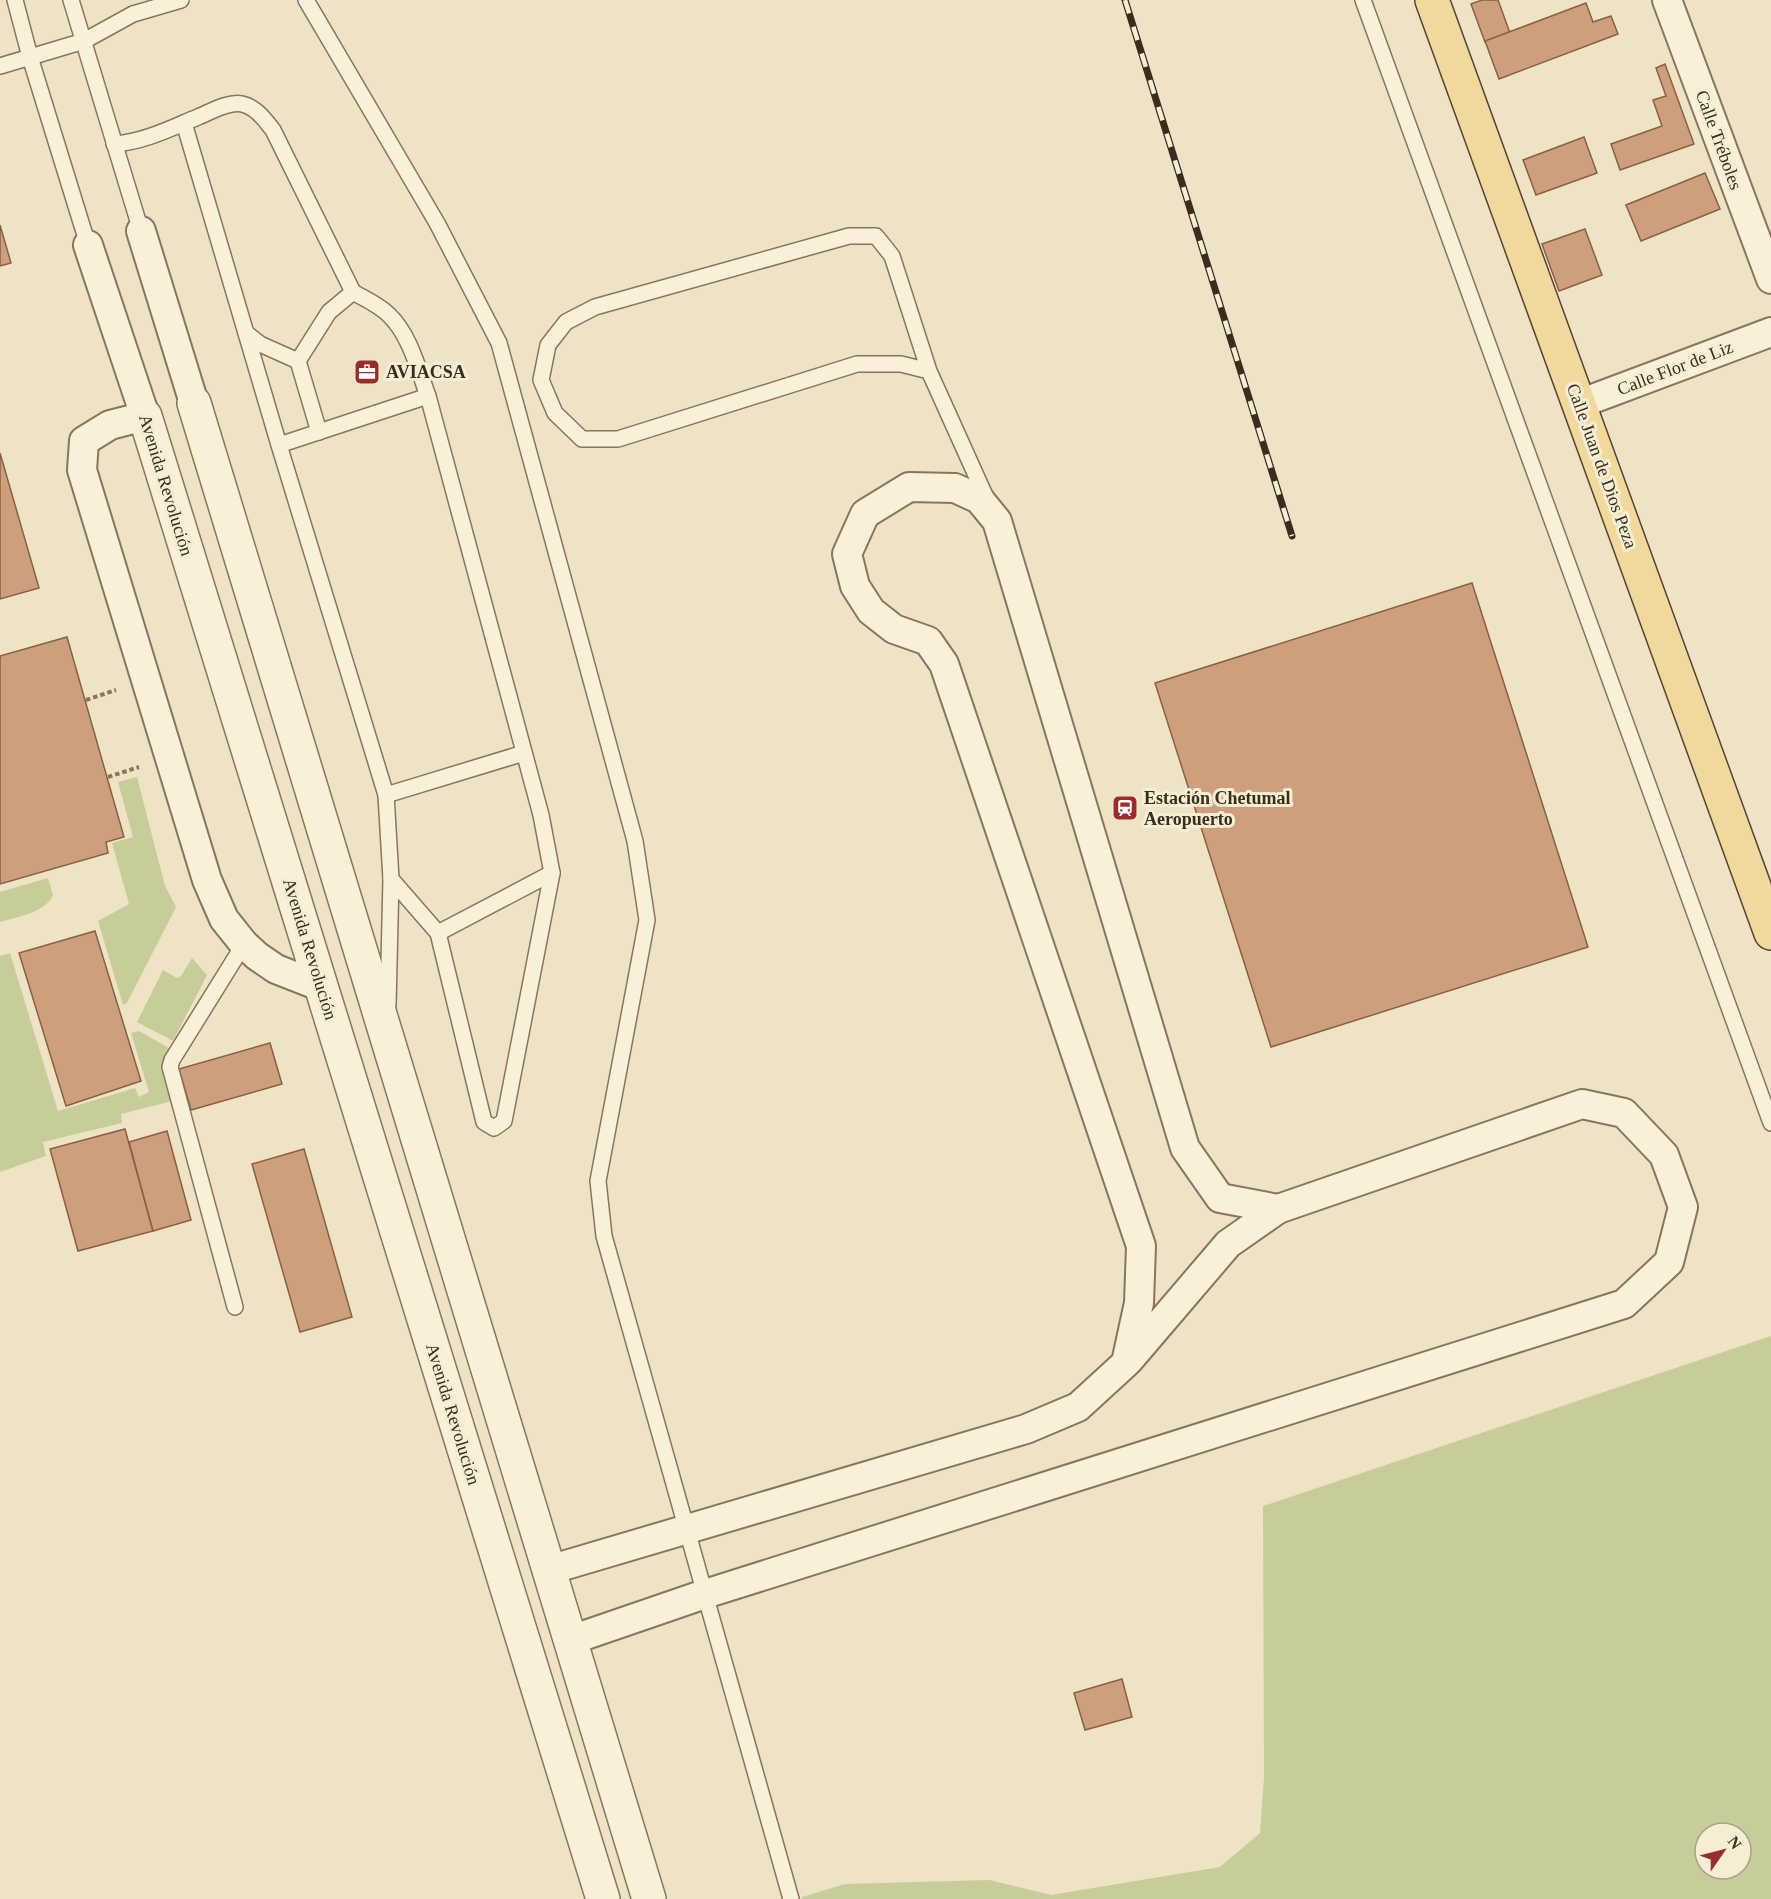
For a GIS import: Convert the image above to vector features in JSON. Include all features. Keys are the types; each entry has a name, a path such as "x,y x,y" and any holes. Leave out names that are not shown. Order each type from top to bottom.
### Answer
{"main road":[{"name":"Calle Juan de Dios Peza","path":"1432,0 1771,933"}],"street":[{"name":"Calle Tréboles","path":"1667,0 1771,279"},
{"path":"141,231 650,1899"},
{"name":"Avenida Revolución","path":"88,245 145,416 603,1899"},
{"name":"Calle Flor de Liz","path":"1579,404 1771,332"},
{"path":"145,416 110,425 84,441 82,470 207,880 225,919 244,944 276,969 321,987"},
{"path":"1126,1363 1139,1303 1141,1246 944,664 928,641 894,629 871,611 855,586 847,554 865,514 909,488 955,488 979,499 997,521 1185,1148 1220,1198 1278,1209"},
{"path":"549,1570 1026,1428 1078,1407 1126,1363 1228,1244 1278,1209 1582,1104 1624,1113 1664,1155 1683,1207 1670,1262 1624,1304 705,1594 571,1640"},
{"path":"442,1377 486,1364"},
{"path":"593,1866 637,1857"}],"lane":[{"name":"Avenida Revolución","path":"15,0 30,57 88,245"},
{"path":"71,0 141,231"},
{"path":"0,66 84,41 133,14 181,0"},
{"path":"306,0 437,223 500,343 634,841 647,920 598,1181 603,1236 791,1899"},
{"path":"1363,0 1771,1123"},
{"path":"114,144 133,141 227,106 242,103 258,112 273,130 353,292 390,316 403,332 428,396 541,815 552,873 504,1120 494,1128 484,1122 438,933 392,879"},
{"path":"183,123 386,795 392,879 387,1035"},
{"path":"929,371 901,363 857,364 618,439 582,439 555,413 542,380 548,345 566,322 595,307 849,236 876,236 892,256 929,371 997,521"},
{"path":"319,432 298,361 328,312 353,292"},
{"path":"246,333 260,344 298,361"},
{"path":"279,445 428,396"},
{"path":"386,795 524,753"},
{"path":"438,933 552,873"},
{"path":"235,1307 170,1067 172,1060 244,944"}],"green space":[{"path":"137,777 165,886 176,907 127,1003 123,1005 98,921 129,904 112,843 133,837 118,782"},
{"path":"48,878 53,896 43,907 30,914 0,922 0,892"},
{"path":"10,953 58,1111 135,1088 139,1097 149,1092 131,1033 139,1031 169,1048 162,1070 172,1101 121,1114 122,1123 43,1142 46,1156 0,1172 0,956"},
{"path":"192,958 207,975 173,1041 137,1022 163,970 177,978 181,976"},
{"path":"1771,1336 1771,1899 802,1899 802,1897 845,1884 989,1880 1051,1895 1220,1867 1260,1833 1264,1777 1263,1506"}],"building":[{"path":"1482,0 1498,0 1510,33 1485,42 1471,4"},
{"path":"1586,3 1593,22 1611,16 1618,34 1499,79 1485,41"},
{"path":"1665,64 1694,144 1620,170 1611,144 1662,126 1653,100 1666,96 1656,68"},
{"path":"1584,137 1597,173 1536,195 1523,160"},
{"path":"1705,173 1720,209 1641,241 1626,205"},
{"path":"0,225 11,263 0,266"},
{"path":"1585,229 1602,275 1559,291 1542,244"},
{"path":"0,453 39,588 0,599"},
{"path":"1472,583 1588,947 1271,1047 1155,683"},
{"path":"67,637 124,837 106,842 108,853 0,884 0,656"},
{"path":"95,931 141,1081 66,1106 19,953"},
{"path":"270,1043 282,1084 191,1110 179,1069"},
{"path":"125,1129 153,1231 78,1251 50,1149"},
{"path":"167,1131 191,1220 153,1231 129,1142"},
{"path":"304,1149 352,1317 300,1332 252,1164"},
{"path":"1122,1679 1132,1717 1085,1730 1074,1693"}],"railway":[{"path":"1125,0 1292,536"}],"place":[{"name":"AVIACSA","path":"367,372"},
{"name":"Estación Chetumal Aeropuerto","path":"1125,808"}]}
